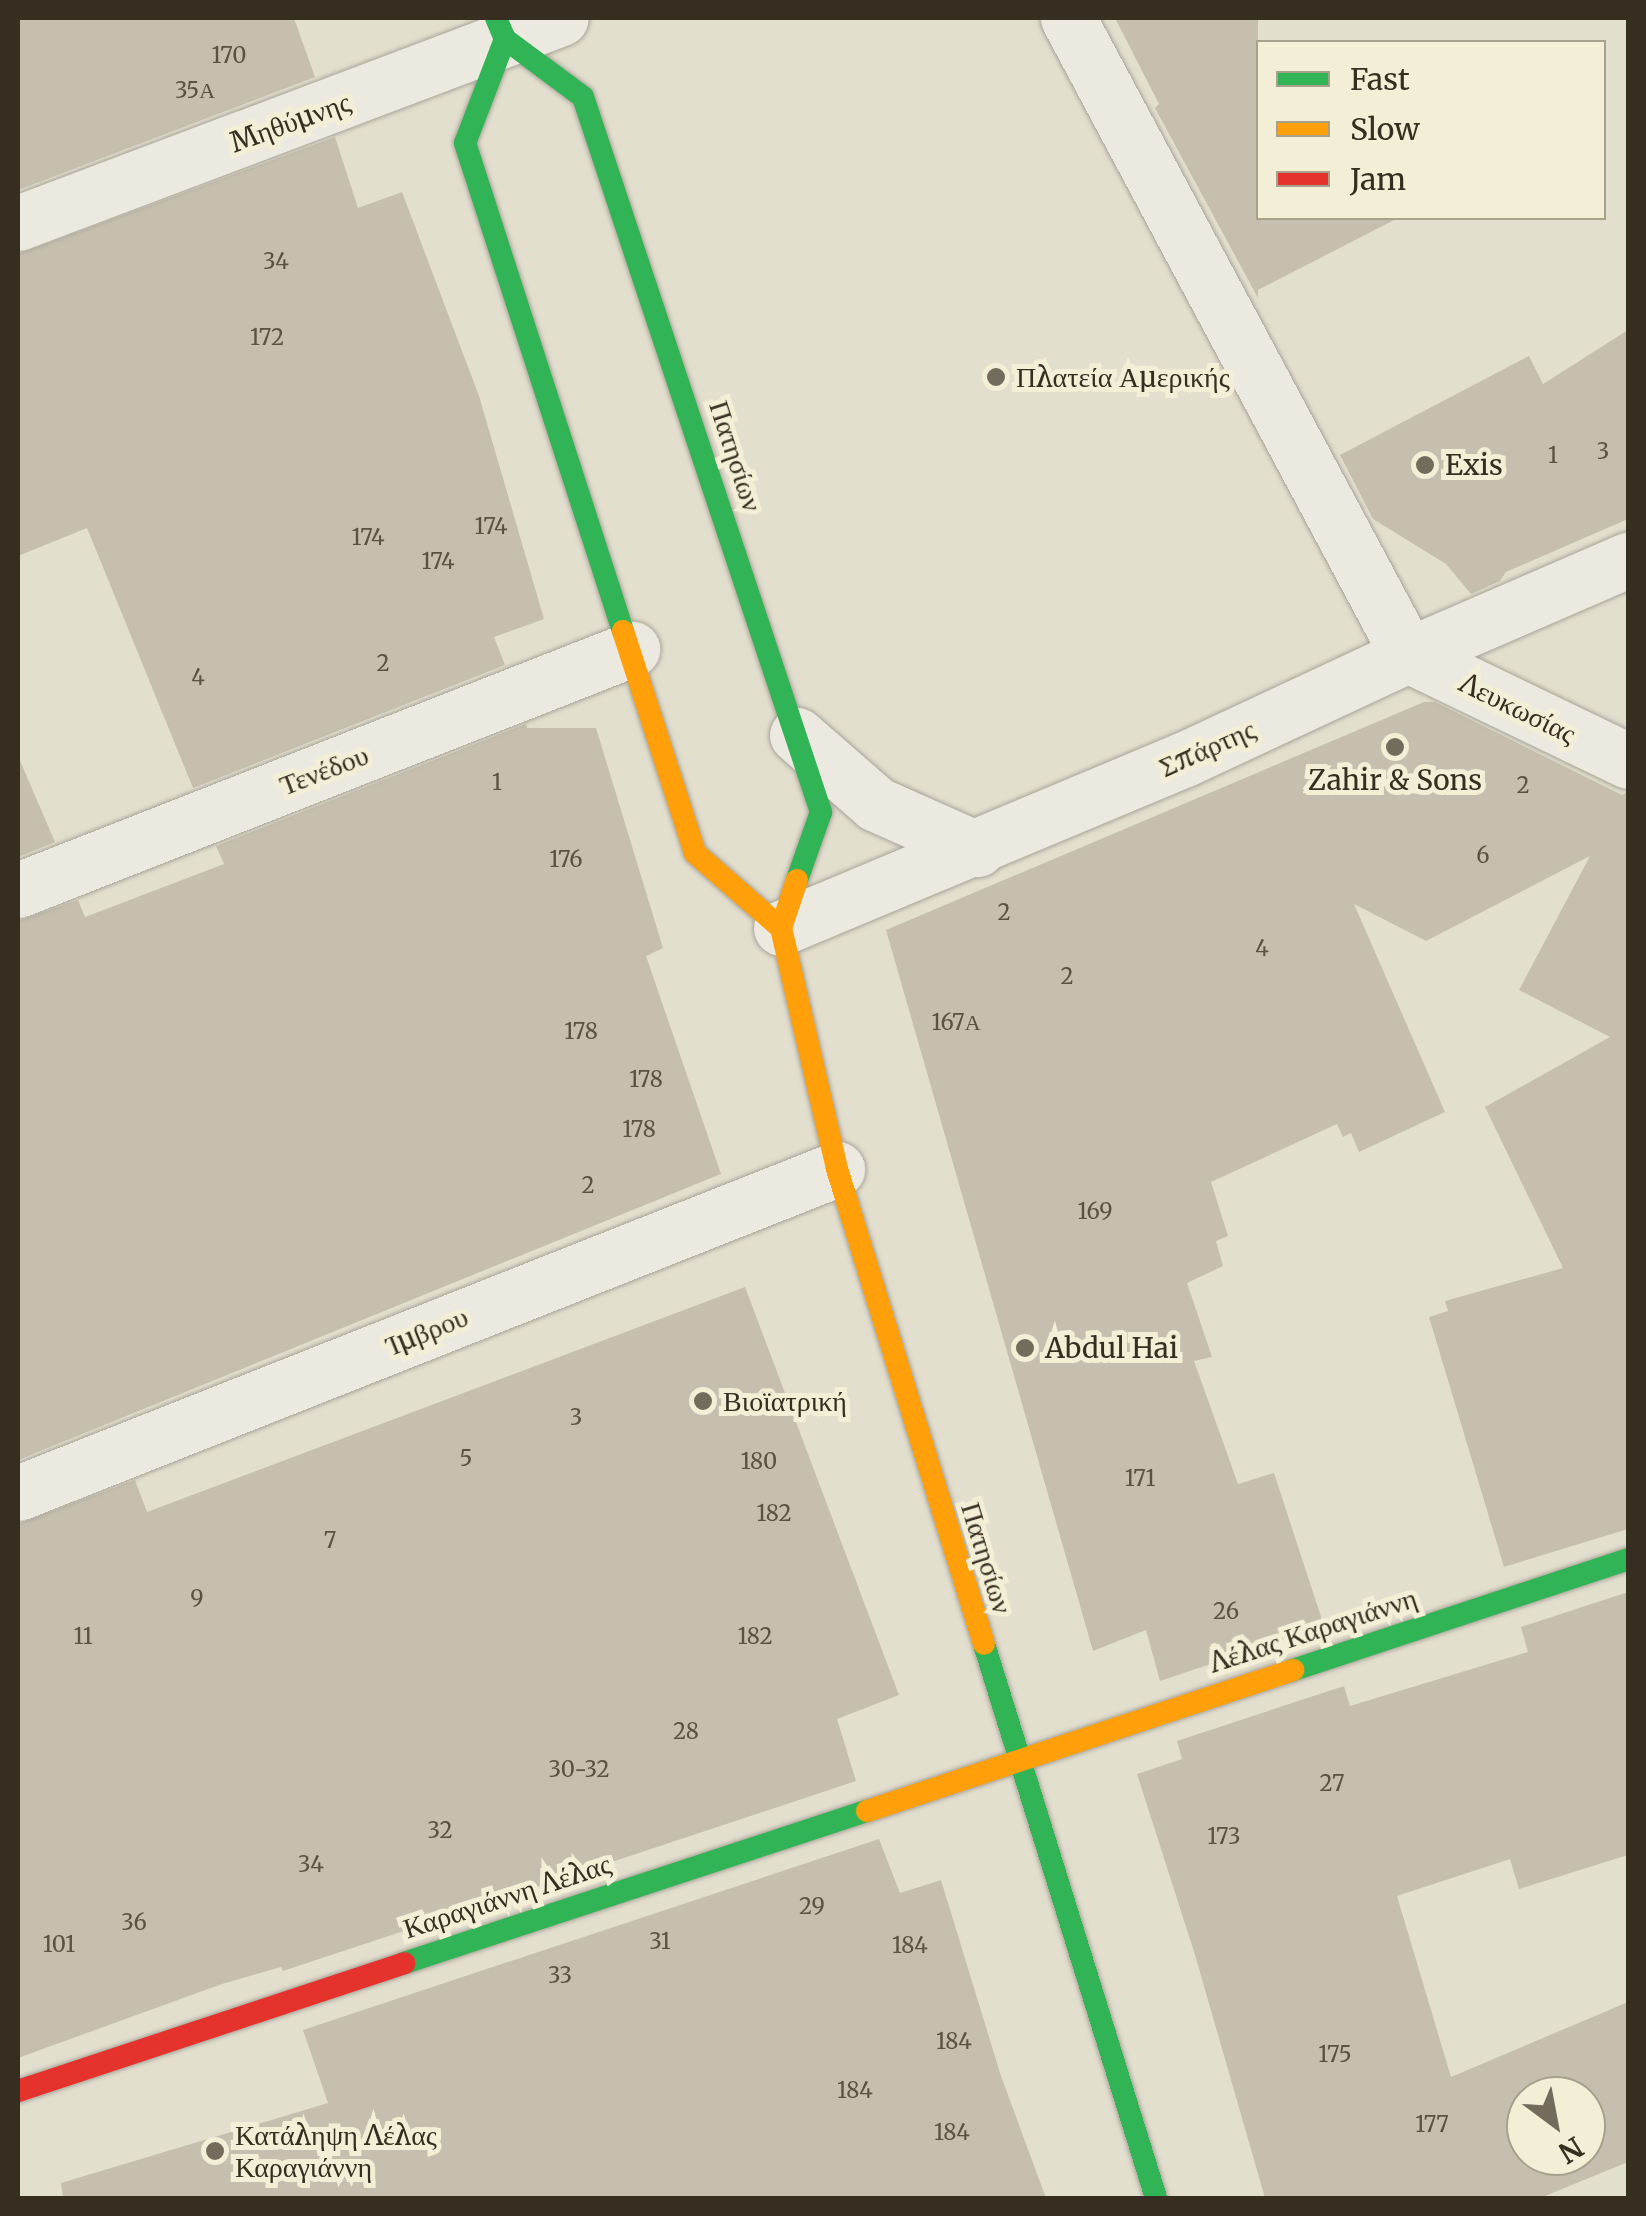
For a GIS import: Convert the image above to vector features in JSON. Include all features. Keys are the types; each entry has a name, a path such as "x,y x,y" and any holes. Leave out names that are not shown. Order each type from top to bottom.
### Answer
{"main road":[{"path":"500,28 465,143 696,854 782,928"},
{"name":"Πατησίων","path":"500,28 583,97 821,812 782,928 837,1169 1017,1760 1156,2198"},
{"name":"Λέλας Καραγιάννη","path":"1017,1760 1628,1558"},
{"name":"Καραγιάννη Λέλας","path":"18,2091 1017,1760"}],"street":[{"name":"Μηθύμνης","path":"18,223 500,28 561,18"},
{"path":"1068,18 1408,655"},
{"name":"Σπάρτης","path":"782,928 1186,759 1408,655 1628,560"},
{"name":"Τενέδου","path":"18,890 632,650"},
{"name":"Λευκωσίας","path":"1408,655 1628,761"},
{"path":"797,734 876,804 977,848"},
{"name":"Ίμβρου","path":"18,1493 837,1169"}],"building":[{"path":"18,18 294,18 315,77 18,190"},
{"path":"1115,18 1258,18 1256,220 1394,220 1258,290 1258,298 1155,108 1159,104"},
{"path":"335,137 358,208 402,192 479,396 544,619 494,637 505,665 193,788 87,528 18,556 18,254"},
{"path":"1628,330 1628,519 1506,572 1500,581 1471,594 1446,564 1373,519 1340,455 1529,356 1543,384"},
{"path":"1424,702 1435,702 1622,795 1628,792 1628,1529 1504,1567 1429,1317 1448,1311 1445,1301 1563,1268 1485,1107 1610,1037 1519,990 1590,856 1426,941 1354,904 1445,1112 1359,1152 1351,1133 1343,1137 1337,1124 1211,1182 1228,1236 1216,1241 1223,1266 1187,1283 1212,1357 1194,1361 1238,1484 1274,1473 1324,1626 1160,1681 1146,1630 1093,1651 886,930"},
{"path":"526,724 527,728 596,728 663,948 646,956 721,1174 18,1460 18,921 78,900 85,917 224,864 216,846"},
{"path":"18,756 55,842 18,857"},
{"path":"745,1287 899,1695 837,1719 856,1781 283,1971 281,1967 222,1984 18,2058 18,1524 135,1480 147,1512"},
{"path":"1628,1592 1628,1855 1519,1889 1510,1859 1397,1896 1451,2077 1628,2002 1628,2162 1606,2171 1606,2076 1506,2076 1506,2176 1594,2176 1540,2198 1265,2198 1195,1955 1137,1774 1182,1759 1177,1741 1344,1686 1350,1706 1528,1652 1521,1627"},
{"path":"879,1839 900,1893 941,1880 1001,2076 1046,2198 63,2198 61,2183 328,2103 303,2030"}],"traffic: fast":[{"path":"496,18 505,39 583,97 821,812 797,880"},
{"path":"505,39 465,143 623,631"},
{"path":"1293,1670 1628,1559"},
{"path":"984,1644 1156,2198"},
{"path":"404,1963 867,1811"}],"traffic: slow":[{"path":"623,631 695,853 781,928"},
{"path":"797,880 781,928 837,1169 984,1644"},
{"path":"867,1811 1293,1670"}],"traffic: jam":[{"path":"18,2091 404,1963"}],"place":[{"name":"Πλατεία Αμερικής","path":"996,377"},
{"name":"Exis","path":"1425,465"},
{"name":"Zahir & Sons","path":"1395,747"},
{"name":"Abdul Hai","path":"1025,1348"},
{"name":"Βιοϊατρική","path":"703,1401"},
{"name":"Κατάληψη Λέλας Καραγιάννη","path":"215,2151"}]}
